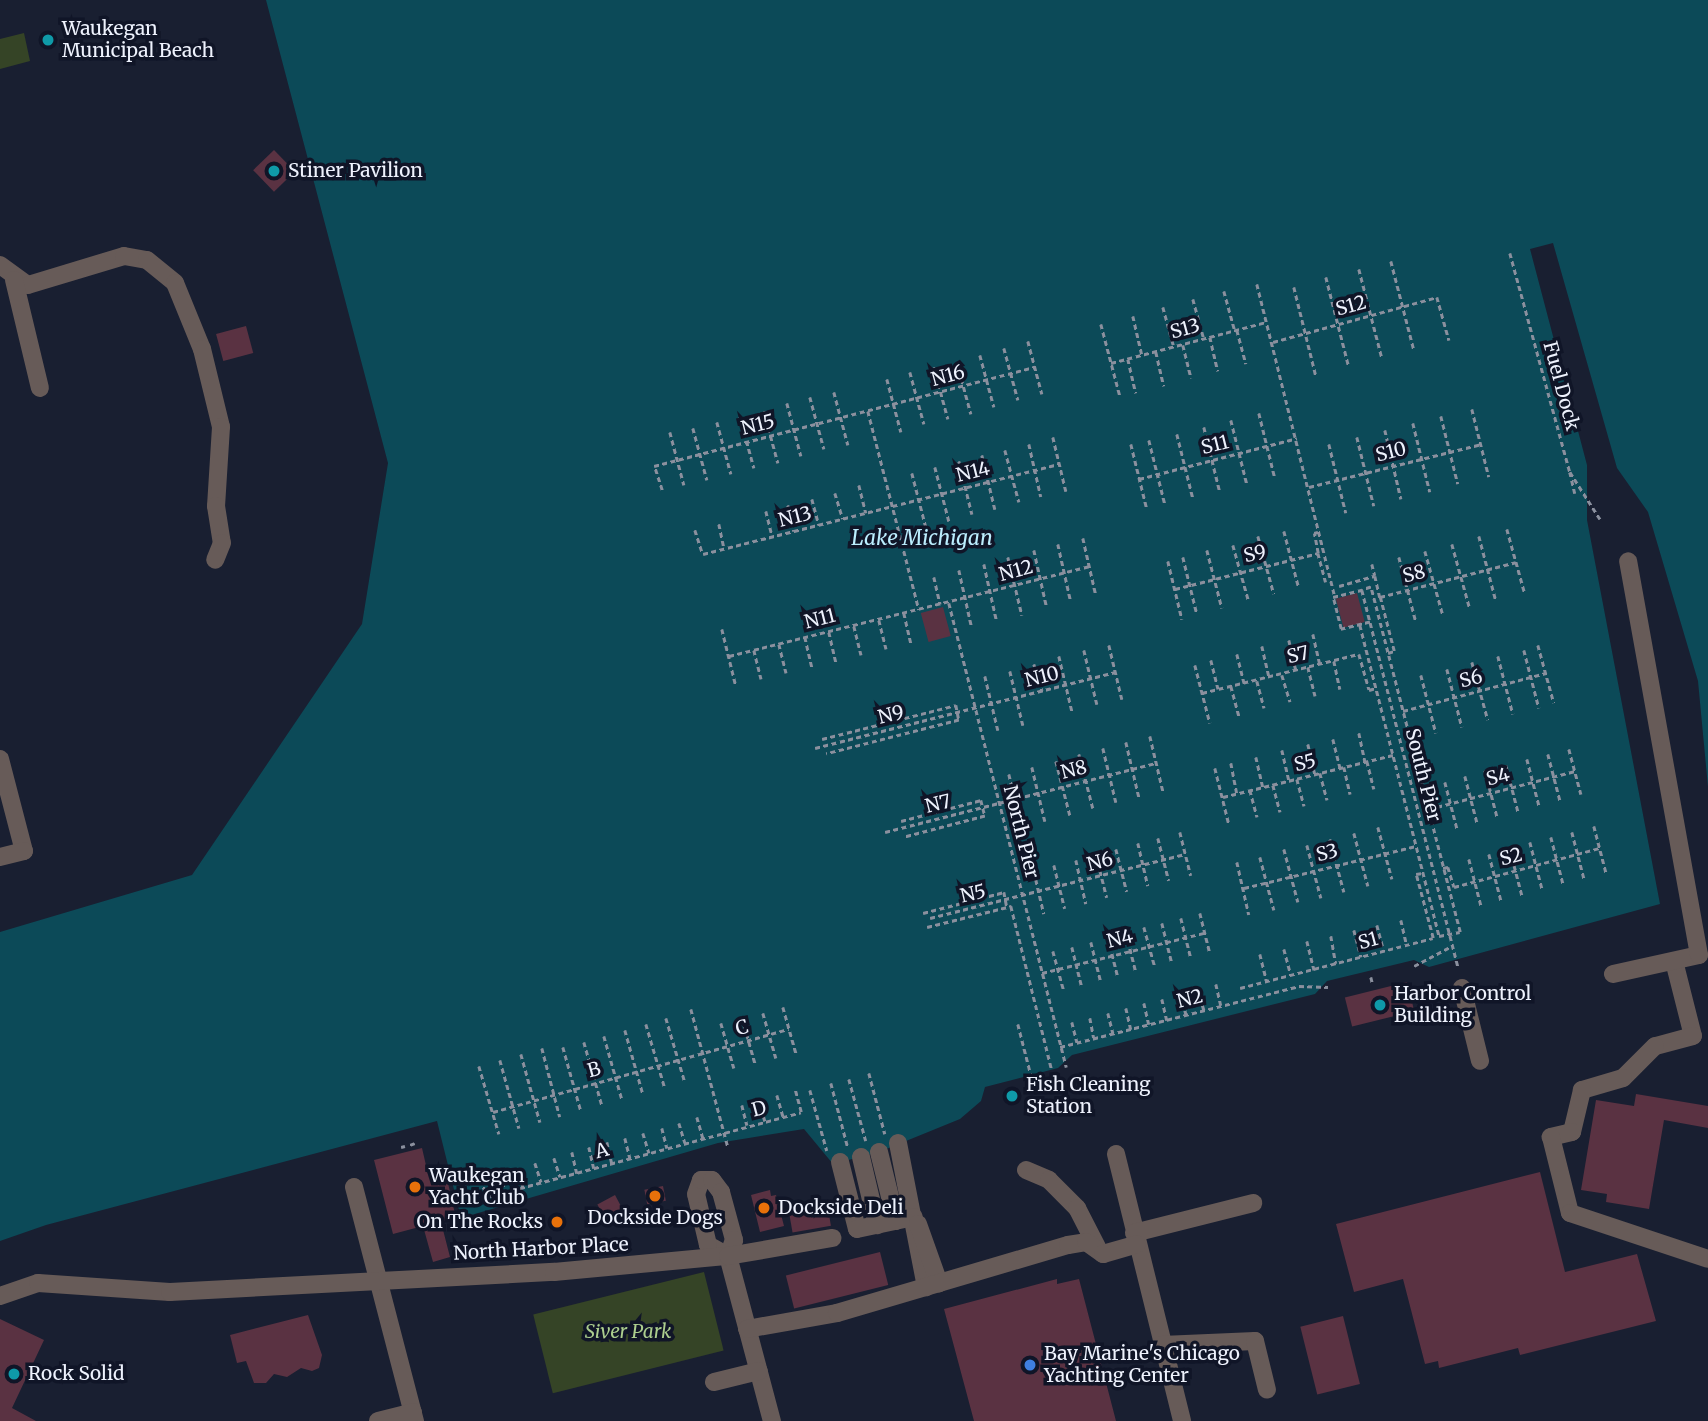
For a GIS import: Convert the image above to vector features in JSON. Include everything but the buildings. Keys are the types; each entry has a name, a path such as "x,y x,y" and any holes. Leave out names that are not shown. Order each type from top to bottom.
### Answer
{"lane":[{"path":"0,265 14,280 28,285 124,256 147,260 175,283 202,349 221,427 216,506 222,543 215,560"},
{"path":"14,280 40,388"},
{"path":"1613,974 1699,955 1628,561"},
{"path":"0,759 24,850 0,857"},
{"path":"1674,961 1693,1036 1655,1046 1623,1078 1582,1090 1572,1132 1551,1137 1570,1213 1708,1259"},
{"path":"1462,988 1480,1061"},
{"path":"864,1153 914,1217 932,1285"},
{"path":"864,1153 896,1221"},
{"path":"864,1153 857,1229 914,1217"},
{"path":"1026,1170 1049,1180 1077,1208 1103,1254 1136,1239 1253,1203"},
{"path":"354,1187 414,1417 378,1421"},
{"name":"North Harbor Place","path":"0,1296 38,1283 170,1292 293,1288 379,1280 554,1272 728,1256 832,1238"},
{"path":"1136,1239 1182,1421"},
{"path":"747,1329 837,1313 1068,1245 1086,1242 1097,1247"},
{"path":"728,1256 772,1421"},
{"path":"1162,1345 1255,1341 1267,1390"},
{"path":"714,1381 759,1371"}],"path":[{"name":"Fuel Dock","path":"1510,253 1570,472 1600,519"},
{"path":"1391,261 1414,350"},
{"path":"1359,269 1382,359"},
{"path":"1326,277 1349,367"},
{"path":"1257,284 1309,487 1341,629 1370,622"},
{"path":"1294,287 1316,376"},
{"path":"1224,291 1246,364"},
{"name":"S12","path":"1273,342 1437,297 1449,340"},
{"path":"1194,299 1205,339"},
{"path":"1163,307 1174,347"},
{"path":"1133,316 1142,355"},
{"name":"S13","path":"1111,363 1266,322"},
{"path":"1101,324 1119,396"},
{"path":"1210,337 1218,371"},
{"path":"1028,341 1042,394"},
{"path":"1183,345 1191,378"},
{"path":"1004,348 1018,400"},
{"path":"1156,352 1164,386"},
{"path":"980,355 994,407"},
{"path":"1128,359 1136,393"},
{"path":"957,362 971,414"},
{"path":"934,367 948,419"},
{"name":"N16","path":"868,411 1035,367"},
{"path":"910,372 924,424"},
{"path":"887,379 901,432"},
{"path":"834,392 848,445"},
{"path":"810,397 824,449"},
{"path":"787,404 801,456"},
{"path":"1472,409 1489,477"},
{"path":"764,411 778,463"},
{"path":"868,411 919,610"},
{"name":"N15","path":"662,490 654,466 868,411"},
{"path":"1259,414 1275,478"},
{"path":"740,416 754,468"},
{"path":"1441,416 1458,484"},
{"path":"1231,420 1247,485"},
{"path":"717,422 731,474"},
{"path":"1413,424 1430,492"},
{"path":"1204,427 1220,492"},
{"path":"693,428 707,480"},
{"path":"1385,430 1401,499"},
{"path":"670,432 684,485"},
{"path":"1177,433 1193,498"},
{"path":"1053,436 1066,491"},
{"path":"1357,437 1374,506"},
{"name":"S11","path":"1139,479 1297,438"},
{"path":"1149,440 1165,504"},
{"path":"1029,444 1041,497"},
{"path":"1131,444 1147,509"},
{"path":"1329,444 1346,513"},
{"name":"S10","path":"1309,487 1481,444"},
{"path":"1005,450 1018,502"},
{"path":"982,455 995,509"},
{"path":"959,461 972,514"},
{"name":"N14","path":"893,507 1059,464"},
{"path":"935,467 949,520"},
{"path":"912,472 926,527"},
{"path":"1570,472 1575,493"},
{"path":"859,485 866,513"},
{"path":"835,494 843,519"},
{"path":"812,499 819,525"},
{"path":"788,505 794,531"},
{"name":"N13","path":"695,530 703,554 893,507"},
{"path":"766,511 772,537"},
{"path":"719,524 724,549"},
{"path":"1507,529 1525,594"},
{"path":"1284,531 1299,588"},
{"path":"1319,531 1314,533 1326,582"},
{"path":"1258,536 1274,594"},
{"path":"1479,536 1496,601"},
{"path":"1083,538 1096,596"},
{"path":"1058,544 1071,602"},
{"path":"1452,544 1470,609"},
{"path":"1233,545 1248,602"},
{"path":"1034,550 1047,608"},
{"path":"1207,550 1222,608"},
{"path":"1425,551 1443,615"},
{"name":"S9","path":"1175,589 1318,553"},
{"path":"1008,557 1022,615"},
{"path":"1183,557 1197,614"},
{"path":"1399,558 1416,622"},
{"path":"1168,561 1182,619"},
{"name":"S8","path":"1388,653 1394,651 1380,597 1516,562"},
{"path":"984,564 997,622"},
{"path":"1372,564 1380,597"},
{"name":"N12","path":"940,605 1089,566"},
{"path":"959,570 972,628"},
{"path":"1339,586 1375,576"},
{"path":"934,577 940,605"},
{"path":"1335,596 1371,587 1460,932 1440,936 1360,625"},
{"name":"South Pier","path":"1362,590 1458,968"},
{"name":"North Pier","path":"949,603 1066,1067"},
{"name":"N11","path":"729,656 940,605"},
{"path":"904,613 911,643"},
{"path":"878,620 886,649"},
{"path":"853,626 861,655"},
{"path":"722,629 736,686"},
{"path":"829,632 836,662"},
{"path":"1313,634 1320,664"},
{"path":"805,638 811,667"},
{"path":"1289,640 1296,670"},
{"path":"779,644 786,673"},
{"path":"1110,645 1122,699"},
{"path":"1538,645 1554,703"},
{"path":"1262,646 1269,676"},
{"path":"754,650 761,678"},
{"path":"1084,650 1097,704"},
{"path":"1524,650 1539,708"},
{"path":"1237,654 1244,683"},
{"name":"S7","path":"1202,693 1359,654 1369,690 1376,688"},
{"path":"1059,656 1072,710"},
{"path":"1498,656 1513,714"},
{"path":"1211,660 1218,689"},
{"path":"1334,660 1340,689"},
{"path":"1472,663 1488,720"},
{"path":"1034,664 1042,692"},
{"path":"1195,665 1210,723"},
{"path":"1308,667 1315,696"},
{"path":"1447,668 1462,727"},
{"path":"1010,670 1023,725"},
{"name":"N10","path":"974,709 1116,672"},
{"path":"1282,673 1290,702"},
{"name":"S6","path":"1403,711 1546,673"},
{"path":"1421,675 1436,733"},
{"path":"985,676 998,730"},
{"path":"1256,680 1264,708"},
{"path":"1231,686 1238,716"},
{"path":"822,739 956,705 959,720 826,754"},
{"name":"N9","path":"815,748 974,709"},
{"path":"1359,733 1374,789"},
{"path":"1150,736 1163,790"},
{"path":"1332,739 1350,794"},
{"path":"1126,743 1139,797"},
{"path":"1308,744 1315,775"},
{"path":"1103,748 1116,802"},
{"path":"1569,749 1581,794"},
{"path":"1282,750 1289,781"},
{"path":"1079,754 1093,808"},
{"path":"1548,754 1560,800"},
{"name":"S5","path":"1223,797 1393,755"},
{"path":"1256,757 1264,787"},
{"path":"1527,759 1539,805"},
{"path":"1056,761 1070,815"},
{"name":"N8","path":"998,804 1156,763"},
{"path":"1231,763 1237,794"},
{"path":"1506,765 1518,811"},
{"path":"1032,767 1045,821"},
{"path":"1215,768 1229,824"},
{"path":"1485,770 1497,816"},
{"name":"S4","path":"1429,810 1575,771"},
{"path":"1320,773 1327,800"},
{"path":"1009,774 1023,828"},
{"path":"1465,776 1477,822"},
{"path":"1297,779 1304,806"},
{"path":"1445,782 1457,828"},
{"path":"1273,785 1280,812"},
{"path":"1250,790 1256,817"},
{"path":"901,821 981,800 985,816 905,837"},
{"name":"N7","path":"885,832 998,804"},
{"path":"1594,826 1606,872"},
{"path":"1378,827 1392,879"},
{"path":"1180,832 1191,876"},
{"path":"1572,832 1584,878"},
{"path":"1354,833 1368,886"},
{"path":"1551,837 1563,883"},
{"path":"1158,838 1169,881"},
{"path":"1331,839 1344,892"},
{"path":"1530,842 1542,888"},
{"path":"1138,843 1148,886"},
{"path":"1307,845 1321,898"},
{"name":"S3","path":"1244,888 1416,846"},
{"name":"S2","path":"1443,868 1448,867 1454,887 1600,848"},
{"path":"1116,849 1127,892"},
{"path":"1284,849 1298,902"},
{"path":"1510,849 1522,894"},
{"path":"1096,854 1107,898"},
{"name":"N6","path":"1022,897 1185,854"},
{"path":"1489,854 1501,900"},
{"path":"1261,857 1274,910"},
{"path":"1469,859 1481,905"},
{"path":"1076,860 1086,904"},
{"path":"1237,862 1249,915"},
{"path":"1054,865 1065,909"},
{"path":"1034,871 1044,915"},
{"name":"S1","path":"1240,988 1433,938 1416,874 1423,873"},
{"path":"923,913 1004,892 1007,907"},
{"name":"N5","path":"930,918 1022,897"},
{"path":"927,927 1011,906 1052,1070"},
{"path":"1200,913 1210,953"},
{"path":"1181,918 1191,958"},
{"path":"1401,920 1407,945"},
{"path":"1162,923 1172,963"},
{"path":"1377,925 1384,951"},
{"path":"1144,927 1155,967"},
{"path":"1354,930 1361,957"},
{"path":"1126,932 1136,972"},
{"name":"N4","path":"1042,973 1204,933"},
{"path":"1331,936 1336,964"},
{"path":"1108,937 1118,977"},
{"path":"1090,942 1101,982"},
{"path":"1307,942 1314,970"},
{"path":"1415,966 1452,946"},
{"path":"1072,947 1082,987"},
{"path":"1284,948 1291,975"},
{"path":"1053,951 1063,991"},
{"path":"1260,954 1267,982"},
{"path":"1371,977 1373,985"},
{"path":"1216,984 1222,1006"},
{"name":"N2","path":"1060,1047 1299,986 1328,988"},
{"path":"1198,989 1204,1010"},
{"path":"1181,994 1186,1015"},
{"path":"1162,999 1167,1020"},
{"path":"1144,1003 1149,1024"},
{"path":"783,1007 796,1053"},
{"path":"1126,1008 1131,1029"},
{"path":"691,1009 728,1147"},
{"path":"763,1013 776,1058"},
{"path":"1108,1013 1113,1033"},
{"path":"742,1017 755,1063"},
{"path":"666,1018 684,1082"},
{"path":"1090,1018 1094,1038"},
{"path":"1072,1022 1077,1042"},
{"path":"721,1023 734,1068"},
{"path":"646,1024 664,1088"},
{"path":"1018,1024 1031,1075"},
{"name":"C","path":"702,1055 789,1029"},
{"path":"625,1030 643,1094"},
{"path":"604,1035 622,1099"},
{"path":"584,1042 602,1105"},
{"path":"563,1047 581,1111"},
{"path":"542,1048 560,1117"},
{"path":"521,1054 540,1122"},
{"name":"B","path":"493,1112 702,1055"},
{"path":"500,1060 519,1128"},
{"path":"479,1066 499,1134"},
{"path":"864,1153 869,1073"},
{"path":"849,1079 864,1153"},
{"path":"831,1083 864,1153"},
{"name":"D","path":"724,1132 801,1112 795,1090"},
{"path":"810,1090 864,1153"},
{"path":"777,1096 783,1117"},
{"path":"759,1100 765,1121"},
{"path":"742,1105 748,1126"},
{"path":"697,1117 703,1138"},
{"path":"679,1122 685,1143"},
{"path":"662,1128 667,1148"},
{"name":"A","path":"481,1179 487,1197 724,1132"},
{"path":"643,1133 649,1153"},
{"path":"625,1138 630,1158"},
{"path":"607,1142 612,1163"},
{"path":"405,1146 415,1143"},
{"path":"589,1147 594,1168"},
{"path":"572,1152 577,1172"},
{"path":"554,1158 560,1177"},
{"path":"535,1163 541,1182"},
{"path":"518,1168 523,1187"},
{"path":"430,1171 439,1169"},
{"path":"500,1174 505,1192"}],"green space":[{"path":"24,33 30,61 0,69 0,39"},
{"name":"Siver Park","path":"704,1272 724,1351 553,1393 533,1315"}],"water":[{"name":"Lake Michigan","path":"266,0 1708,0 1708,787 1698,681 1648,512 1617,468 1553,243 1530,249 1587,465 1587,520 1660,904 1429,967 1414,960 1327,981 1315,994 1072,1055 1058,1068 985,1087 981,1101 960,1119 879,1152 833,1164 804,1129 718,1143 461,1218 437,1121 46,1225 0,1241 0,932 192,875 362,624 388,463"}],"place":[{"name":"Waukegan Municipal Beach","path":"48,40"},
{"name":"Stiner Pavilion","path":"274,171"},
{"name":"Harbor Control Building","path":"1380,1005"},
{"name":"Fish Cleaning Station","path":"1012,1096"},
{"name":"Waukegan Yacht Club","path":"415,1187"},
{"name":"Dockside Dogs","path":"655,1196"},
{"name":"Dockside Deli","path":"764,1208"},
{"name":"On The Rocks","path":"557,1222"},
{"name":"Bay Marine's Chicago Yachting Center","path":"1030,1365"},
{"name":"Rock Solid","path":"14,1374"}]}
